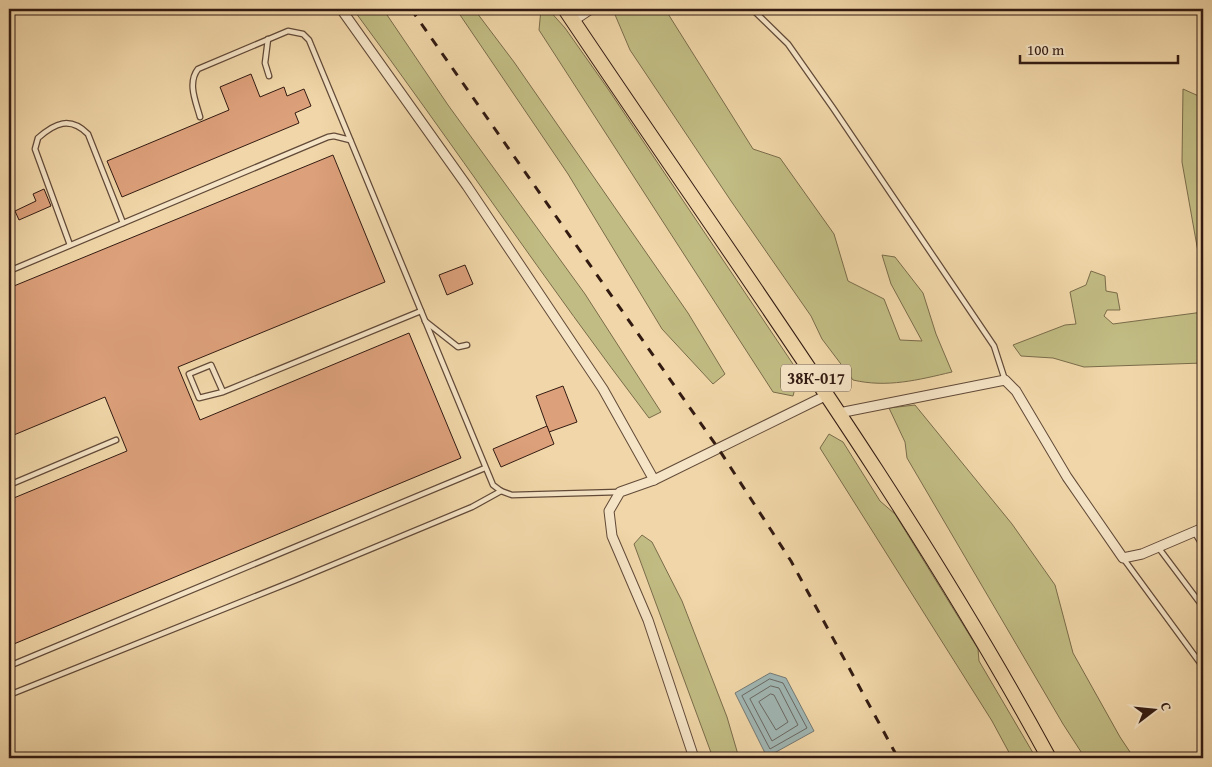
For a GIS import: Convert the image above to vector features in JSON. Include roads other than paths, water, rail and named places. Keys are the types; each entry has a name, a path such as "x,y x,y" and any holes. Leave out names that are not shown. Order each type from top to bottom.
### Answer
{"main road":[{"name":"38К-017","path":"565,9 839,413 959,599 1049,758"}],"street":[{"path":"341,9 467,186 592,373 654,480"},
{"path":"573,21 591,9"},
{"path":"839,413 1005,380 1016,391 1066,478 1124,558 1142,554 1199,530"},
{"path":"694,758 648,620 612,536 609,511 620,492 654,480 827,395"}],"lane":[{"path":"752,9 788,44 833,108 994,346 1005,380"},
{"path":"200,117 192,82 193,75 198,70 288,30 303,34 309,40 485,468 494,485 501,491 512,495 620,492"},
{"path":"268,39 265,62 269,76"},
{"path":"70,245 35,150 38,138 59,124 72,122 80,126 88,134 123,223"},
{"path":"9,271 328,137 334,136 350,140"},
{"path":"223,392 211,365 189,374 199,398 223,392 421,311"},
{"path":"425,321 458,347 467,345"},
{"path":"9,485 116,440"},
{"path":"9,666 485,468"},
{"path":"9,695 296,580 472,506 501,491"},
{"path":"1199,530 1203,546"},
{"path":"1158,547 1203,607"},
{"path":"1124,558 1203,667"}],"water":[{"path":"770,673 786,678 814,731 767,757 735,693"}],"railway":[{"path":"411,9 718,448 791,561 898,758"}]}
